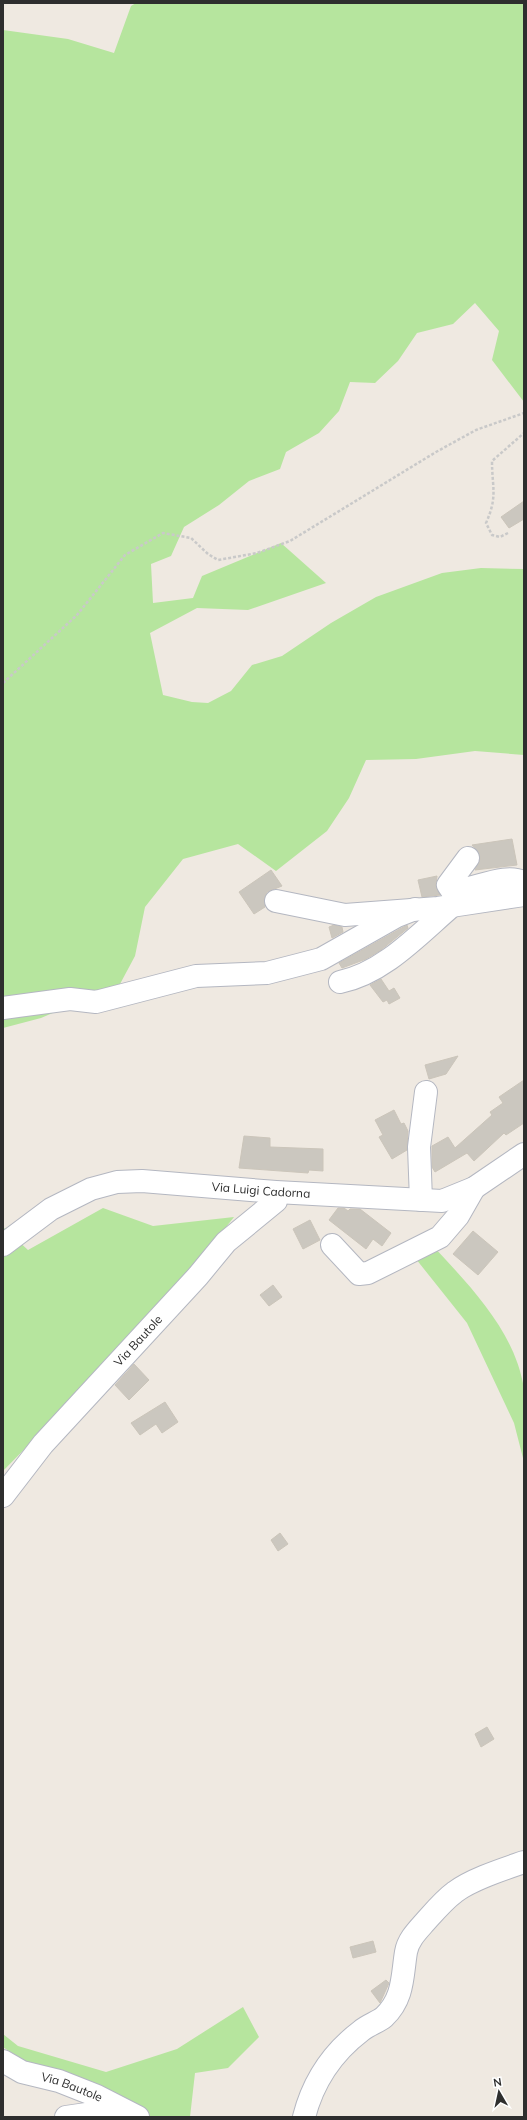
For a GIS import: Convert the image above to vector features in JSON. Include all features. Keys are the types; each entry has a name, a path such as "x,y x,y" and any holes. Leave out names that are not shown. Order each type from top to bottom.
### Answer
{"street":[{"path":"468,858 448,885 452,891 461,891 502,879 520,880 524,883"},
{"path":"276,902 345,915 453,905 524,895"},
{"path":"340,982 354,979 396,954 453,905"},
{"path":"3,1008 70,999 96,1002 196,976 267,973 321,958 397,916 415,909"},
{"path":"421,1200 419,1147 426,1092"},
{"name":"Via Luigi Cadorna","path":"3,1245 51,1209 91,1189 116,1182 142,1181 276,1192 442,1201 474,1188 524,1154"},
{"path":"332,1245 359,1274 368,1273 440,1237 458,1216 474,1188"},
{"name":"Via Bautole","path":"3,1496 43,1444 198,1276 226,1242 276,1201 276,1192"},
{"path":"304,2117 308,2098 326,2066 343,2045 363,2029 384,2017 397,1999 404,1980 406,1951 412,1936 455,1892 493,1873 524,1862"},
{"name":"Via Bautole","path":"3,2061 22,2072 58,2081 97,2096 138,2117"},
{"path":"66,2117 107,2111 138,2117"}],"path":[{"path":"3,683 77,615 125,555 163,533 191,538 208,554 218,560 257,553 290,541 436,452 476,430 524,413"},
{"path":"508,533 500,537 492,535 486,523 493,507 494,494 492,461 524,433"}],"green space":[{"path":"136,3 524,3 524,402 492,360 499,331 475,303 453,324 417,333 398,361 375,383 350,382 339,411 319,433 286,452 280,469 249,481 219,505 184,527 171,556 151,564 153,603 193,598 202,576 281,543 326,583 248,610 197,608 150,633 163,695 192,702 208,703 231,691 252,665 282,656 331,623 376,597 442,573 481,568 524,569 524,755 475,751 416,759 366,760 349,798 327,831 276,871 238,844 183,859 145,907 135,956 120,984 41,1018 3,1028 3,30 68,39 114,53 131,6"},
{"path":"103,1208 153,1226 234,1217 203,1256 48,1425 3,1471 3,1227 28,1250"},
{"path":"432,1245 489,1311 511,1348 519,1368 524,1389 524,1462 514,1423 467,1323 416,1259"},
{"path":"243,2007 259,2037 228,2068 195,2073 190,2117 130,2117 19,2058 3,2047 3,2034 18,2046 106,2072 177,2049"}],"building":[{"path":"524,501 524,519 509,528 501,517"},
{"path":"512,839 517,865 475,870 480,859 479,853 472,845"},
{"path":"271,870 282,886 267,892 264,899 265,907 254,914 239,892"},
{"path":"437,876 436,885 440,895 422,897 418,880"},
{"path":"334,925 342,927 343,932 332,938 329,927"},
{"path":"407,925 408,928 381,950 366,959 342,968 339,963"},
{"path":"381,979 389,991 394,988 400,998 389,1004 387,1000 383,1002 370,985"},
{"path":"458,1056 446,1074 429,1079 425,1065"},
{"path":"524,1080 524,1123 506,1135 504,1133 474,1161 467,1153 435,1172 432,1167 432,1146 448,1137 455,1148 492,1115 490,1112 503,1103 499,1097"},
{"path":"394,1110 401,1124 404,1123 408,1131 407,1150 392,1159 379,1137 383,1135 375,1120"},
{"path":"244,1136 270,1138 270,1147 323,1149 323,1171 309,1170 308,1173 239,1168"},
{"path":"338,1208 344,1208 348,1211 350,1209 360,1209 391,1233 382,1246 373,1239 366,1249 329,1220"},
{"path":"310,1220 320,1240 303,1249 293,1229"},
{"path":"473,1231 498,1252 478,1275 453,1254"},
{"path":"273,1285 282,1297 269,1306 260,1295"},
{"path":"134,1364 149,1380 129,1400 115,1385"},
{"path":"165,1402 178,1422 162,1433 156,1424 140,1435 131,1423"},
{"path":"280,1533 288,1544 278,1551 271,1540"},
{"path":"487,1727 494,1739 481,1747 475,1734"},
{"path":"373,1941 376,1952 353,1958 350,1947"},
{"path":"386,1980 389,1983 380,2003 371,1991"}]}
